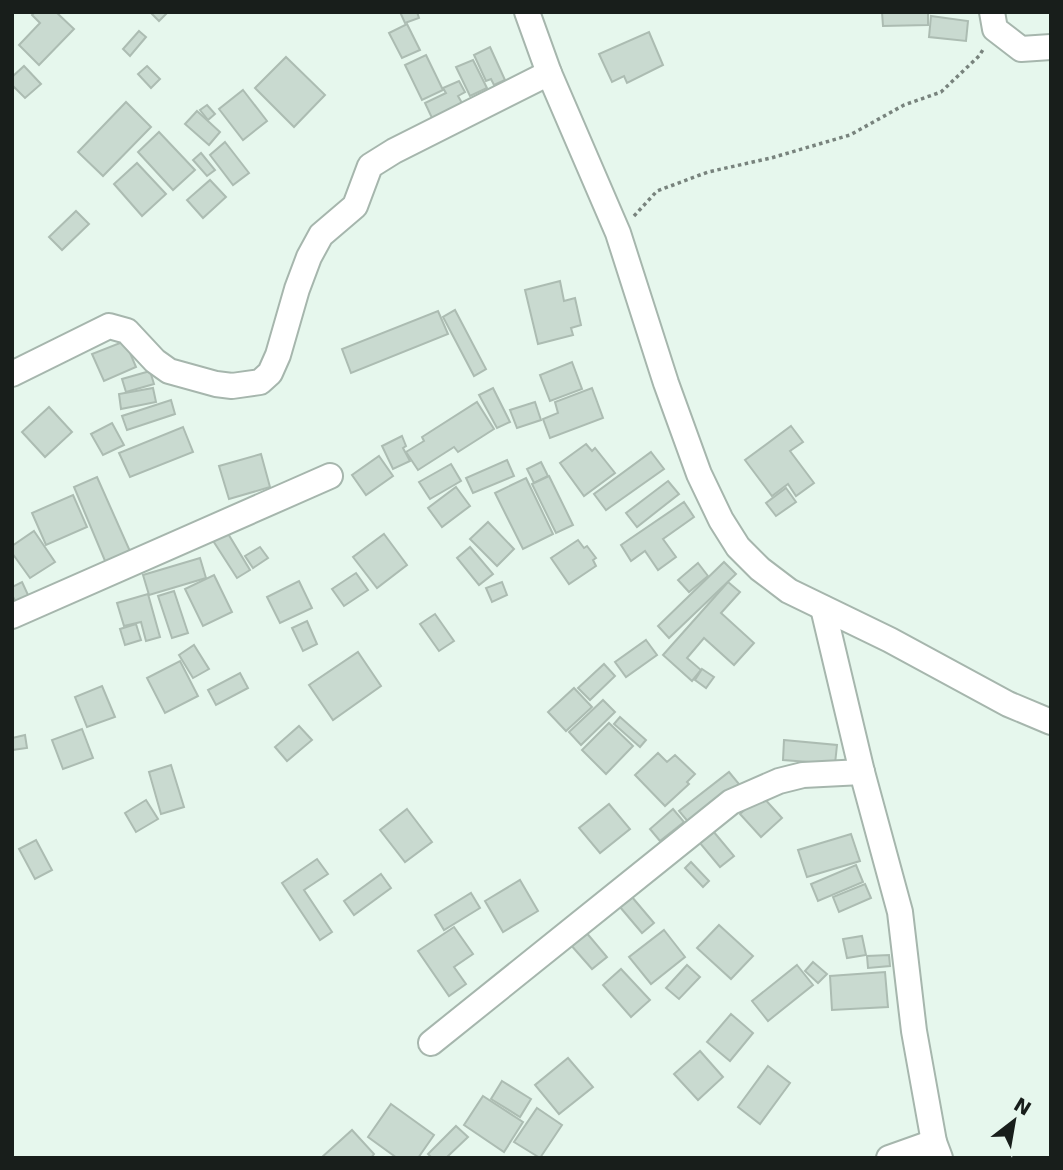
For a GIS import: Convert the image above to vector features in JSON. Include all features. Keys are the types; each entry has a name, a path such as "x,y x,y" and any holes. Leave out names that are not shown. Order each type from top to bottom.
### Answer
{"street":[{"path":"527,12 549,74 618,233 666,383 699,474 721,520 738,547 760,569 789,591 890,640 1008,704 1051,722"},
{"path":"994,20 1021,49 1051,47"},
{"path":"12,374 109,327 127,331 155,361 169,370 216,384 232,386 260,382 270,373 278,355 309,257 321,235 355,206 370,166 394,151 549,74"},
{"path":"12,616 330,476"},
{"path":"823,608 862,772 900,912 914,1031 937,1150 889,1158"},
{"path":"431,1042 731,802 779,781 803,775 862,772"}],"path":[{"path":"618,233 657,191 708,172 771,158 815,143 850,135 904,105 941,92 979,56 994,20"}],"building":[{"path":"35,12 56,12 74,29 39,65 19,45 40,23 32,15"},
{"path":"150,12 168,12 159,21"},
{"path":"400,12 417,12 419,18 405,23"},
{"path":"882,12 928,12 928,25 883,26"},
{"path":"931,16 968,21 966,41 929,37"},
{"path":"407,24 420,50 402,58 389,33"},
{"path":"139,31 146,37 130,56 123,49"},
{"path":"649,32 663,65 627,83 624,76 612,82 599,54"},
{"path":"490,47 505,80 494,85 491,79 486,81 474,55"},
{"path":"426,55 443,90 422,100 405,65"},
{"path":"286,57 325,95 294,127 255,88"},
{"path":"473,60 487,88 470,96 456,67"},
{"path":"24,66 41,84 25,98 12,85 12,77"},
{"path":"147,66 160,79 151,88 138,74"},
{"path":"459,81 465,92 458,96 462,103 432,118 425,103 446,93 443,88"},
{"path":"243,90 267,121 243,140 219,109"},
{"path":"126,102 151,127 103,176 78,152"},
{"path":"207,105 215,114 208,120 200,110"},
{"path":"197,111 220,132 209,145 185,124"},
{"path":"159,132 195,170 173,190 138,152"},
{"path":"225,142 249,173 233,185 210,155"},
{"path":"201,153 215,170 207,176 193,160"},
{"path":"137,163 166,194 142,216 114,184"},
{"path":"210,180 226,197 203,218 187,200"},
{"path":"76,211 89,224 62,250 49,237"},
{"path":"560,281 564,301 575,298 581,325 571,328 573,335 538,344 525,290"},
{"path":"455,310 486,369 474,376 443,317"},
{"path":"438,311 448,334 351,373 342,349"},
{"path":"125,341 136,367 104,381 92,354"},
{"path":"572,362 582,389 550,401 540,375"},
{"path":"150,371 154,384 126,392 122,379"},
{"path":"153,388 156,402 121,409 119,394"},
{"path":"493,388 510,422 497,428 479,395"},
{"path":"592,388 603,418 550,438 543,419 558,413 555,402"},
{"path":"171,400 175,414 127,430 122,416"},
{"path":"477,402 494,429 458,452 454,447 418,470 406,452 424,441 422,437"},
{"path":"535,402 541,420 517,428 510,410"},
{"path":"49,407 72,432 45,457 22,432"},
{"path":"112,423 124,445 103,455 91,434"},
{"path":"791,426 803,442 790,451 814,483 796,496 788,484 772,496 745,460"},
{"path":"183,427 193,452 130,477 119,453"},
{"path":"402,436 406,446 403,448 410,461 393,469 382,446"},
{"path":"586,444 592,451 595,448 615,473 584,496 560,463"},
{"path":"651,452 664,469 606,510 594,494"},
{"path":"261,454 270,487 229,499 219,466"},
{"path":"379,456 393,476 366,495 352,475"},
{"path":"507,460 514,476 473,493 466,478"},
{"path":"541,462 548,476 534,483 527,469"},
{"path":"451,464 461,481 430,499 419,482"},
{"path":"549,476 573,525 556,533 532,484"},
{"path":"97,477 133,558 108,568 74,487"},
{"path":"526,478 553,534 523,549 495,493"},
{"path":"668,481 679,494 637,527 626,513"},
{"path":"456,487 470,506 442,527 428,508"},
{"path":"786,488 796,502 776,516 766,503"},
{"path":"73,495 87,527 46,545 32,513"},
{"path":"684,502 694,517 663,539 676,557 658,570 645,551 631,561 621,545"},
{"path":"488,522 514,549 497,566 470,539"},
{"path":"224,527 250,570 237,578 210,536"},
{"path":"34,531 55,562 30,578 12,553 12,546"},
{"path":"384,534 407,565 377,588 353,557"},
{"path":"578,540 584,548 587,546 596,558 593,560 596,566 569,584 551,558"},
{"path":"260,547 268,558 253,568 245,556"},
{"path":"470,547 493,574 479,585 457,558"},
{"path":"200,558 206,578 149,595 143,575"},
{"path":"724,562 736,574 669,638 658,626"},
{"path":"698,563 708,576 689,592 678,580"},
{"path":"356,573 368,590 344,606 332,589"},
{"path":"214,575 232,612 203,626 185,589"},
{"path":"299,581 312,608 280,623 267,597"},
{"path":"22,582 29,597 17,604 12,595 12,587"},
{"path":"502,582 507,595 492,602 486,588"},
{"path":"728,582 740,592 721,613 754,643 734,665 704,638 687,658 701,670 692,681 663,655"},
{"path":"174,591 188,633 172,638 158,596"},
{"path":"148,594 160,637 146,641 141,622 124,626 117,603"},
{"path":"435,614 454,641 439,651 420,624"},
{"path":"307,621 317,644 303,651 292,628"},
{"path":"136,624 141,640 125,645 120,629"},
{"path":"646,640 657,655 626,677 615,662"},
{"path":"194,645 209,669 193,678 179,655"},
{"path":"358,652 381,686 333,720 309,685"},
{"path":"180,661 198,696 165,713 147,678"},
{"path":"604,664 615,676 590,700 578,688"},
{"path":"702,669 714,677 706,688 695,680"},
{"path":"240,673 248,688 216,705 208,690"},
{"path":"102,686 115,717 87,727 75,697"},
{"path":"574,688 592,707 566,731 548,712"},
{"path":"603,700 615,712 581,745 569,732"},
{"path":"620,717 646,740 640,747 614,724"},
{"path":"609,723 633,746 606,774 582,750"},
{"path":"299,726 312,740 287,761 275,747"},
{"path":"82,729 93,758 63,769 52,740"},
{"path":"25,735 27,748 12,750 12,738"},
{"path":"784,740 837,745 835,764 783,760"},
{"path":"658,753 667,762 675,755 695,774 687,782 689,784 665,806 635,775"},
{"path":"171,765 184,807 161,814 149,772"},
{"path":"729,772 739,784 690,824 679,811"},
{"path":"761,795 782,818 761,837 740,814"},
{"path":"146,800 158,819 136,832 125,813"},
{"path":"609,804 630,829 600,853 579,828"},
{"path":"407,809 432,842 405,862 380,830"},
{"path":"673,809 684,822 660,841 650,829"},
{"path":"708,825 734,856 720,867 694,836"},
{"path":"851,834 860,861 807,877 798,850"},
{"path":"36,840 52,870 35,879 19,849"},
{"path":"317,859 328,874 304,890 332,932 320,940 282,883"},
{"path":"691,862 709,881 703,887 685,868"},
{"path":"856,865 863,882 818,901 811,884"},
{"path":"381,874 391,888 354,915 344,901"},
{"path":"520,880 538,911 503,932 485,901"},
{"path":"865,884 871,898 839,912 833,897"},
{"path":"471,893 480,908 444,930 435,915"},
{"path":"632,897 654,923 642,933 620,907"},
{"path":"719,925 753,956 731,979 697,948"},
{"path":"454,927 473,954 454,967 466,984 449,996 418,951"},
{"path":"664,930 685,957 651,984 629,957"},
{"path":"585,931 607,957 592,969 570,944"},
{"path":"862,936 866,955 847,958 843,939"},
{"path":"889,955 890,966 868,968 867,956"},
{"path":"813,962 827,974 818,983 805,971"},
{"path":"687,965 700,977 679,999 666,988"},
{"path":"797,965 813,985 768,1021 752,1001"},
{"path":"621,969 650,1000 631,1017 603,985"},
{"path":"885,972 888,1007 832,1010 830,976"},
{"path":"731,1014 753,1033 730,1061 707,1042"},
{"path":"700,1051 723,1077 698,1100 674,1074"},
{"path":"568,1058 593,1087 559,1114 535,1085"},
{"path":"768,1066 790,1083 760,1124 738,1107"},
{"path":"502,1081 531,1099 520,1117 491,1099"},
{"path":"483,1096 523,1122 504,1152 464,1125"},
{"path":"391,1104 434,1135 418,1158 397,1158 368,1137"},
{"path":"537,1108 562,1125 540,1158 514,1142"},
{"path":"456,1126 468,1137 446,1158 432,1158 428,1154"},
{"path":"352,1130 374,1154 371,1158 321,1158"}]}
